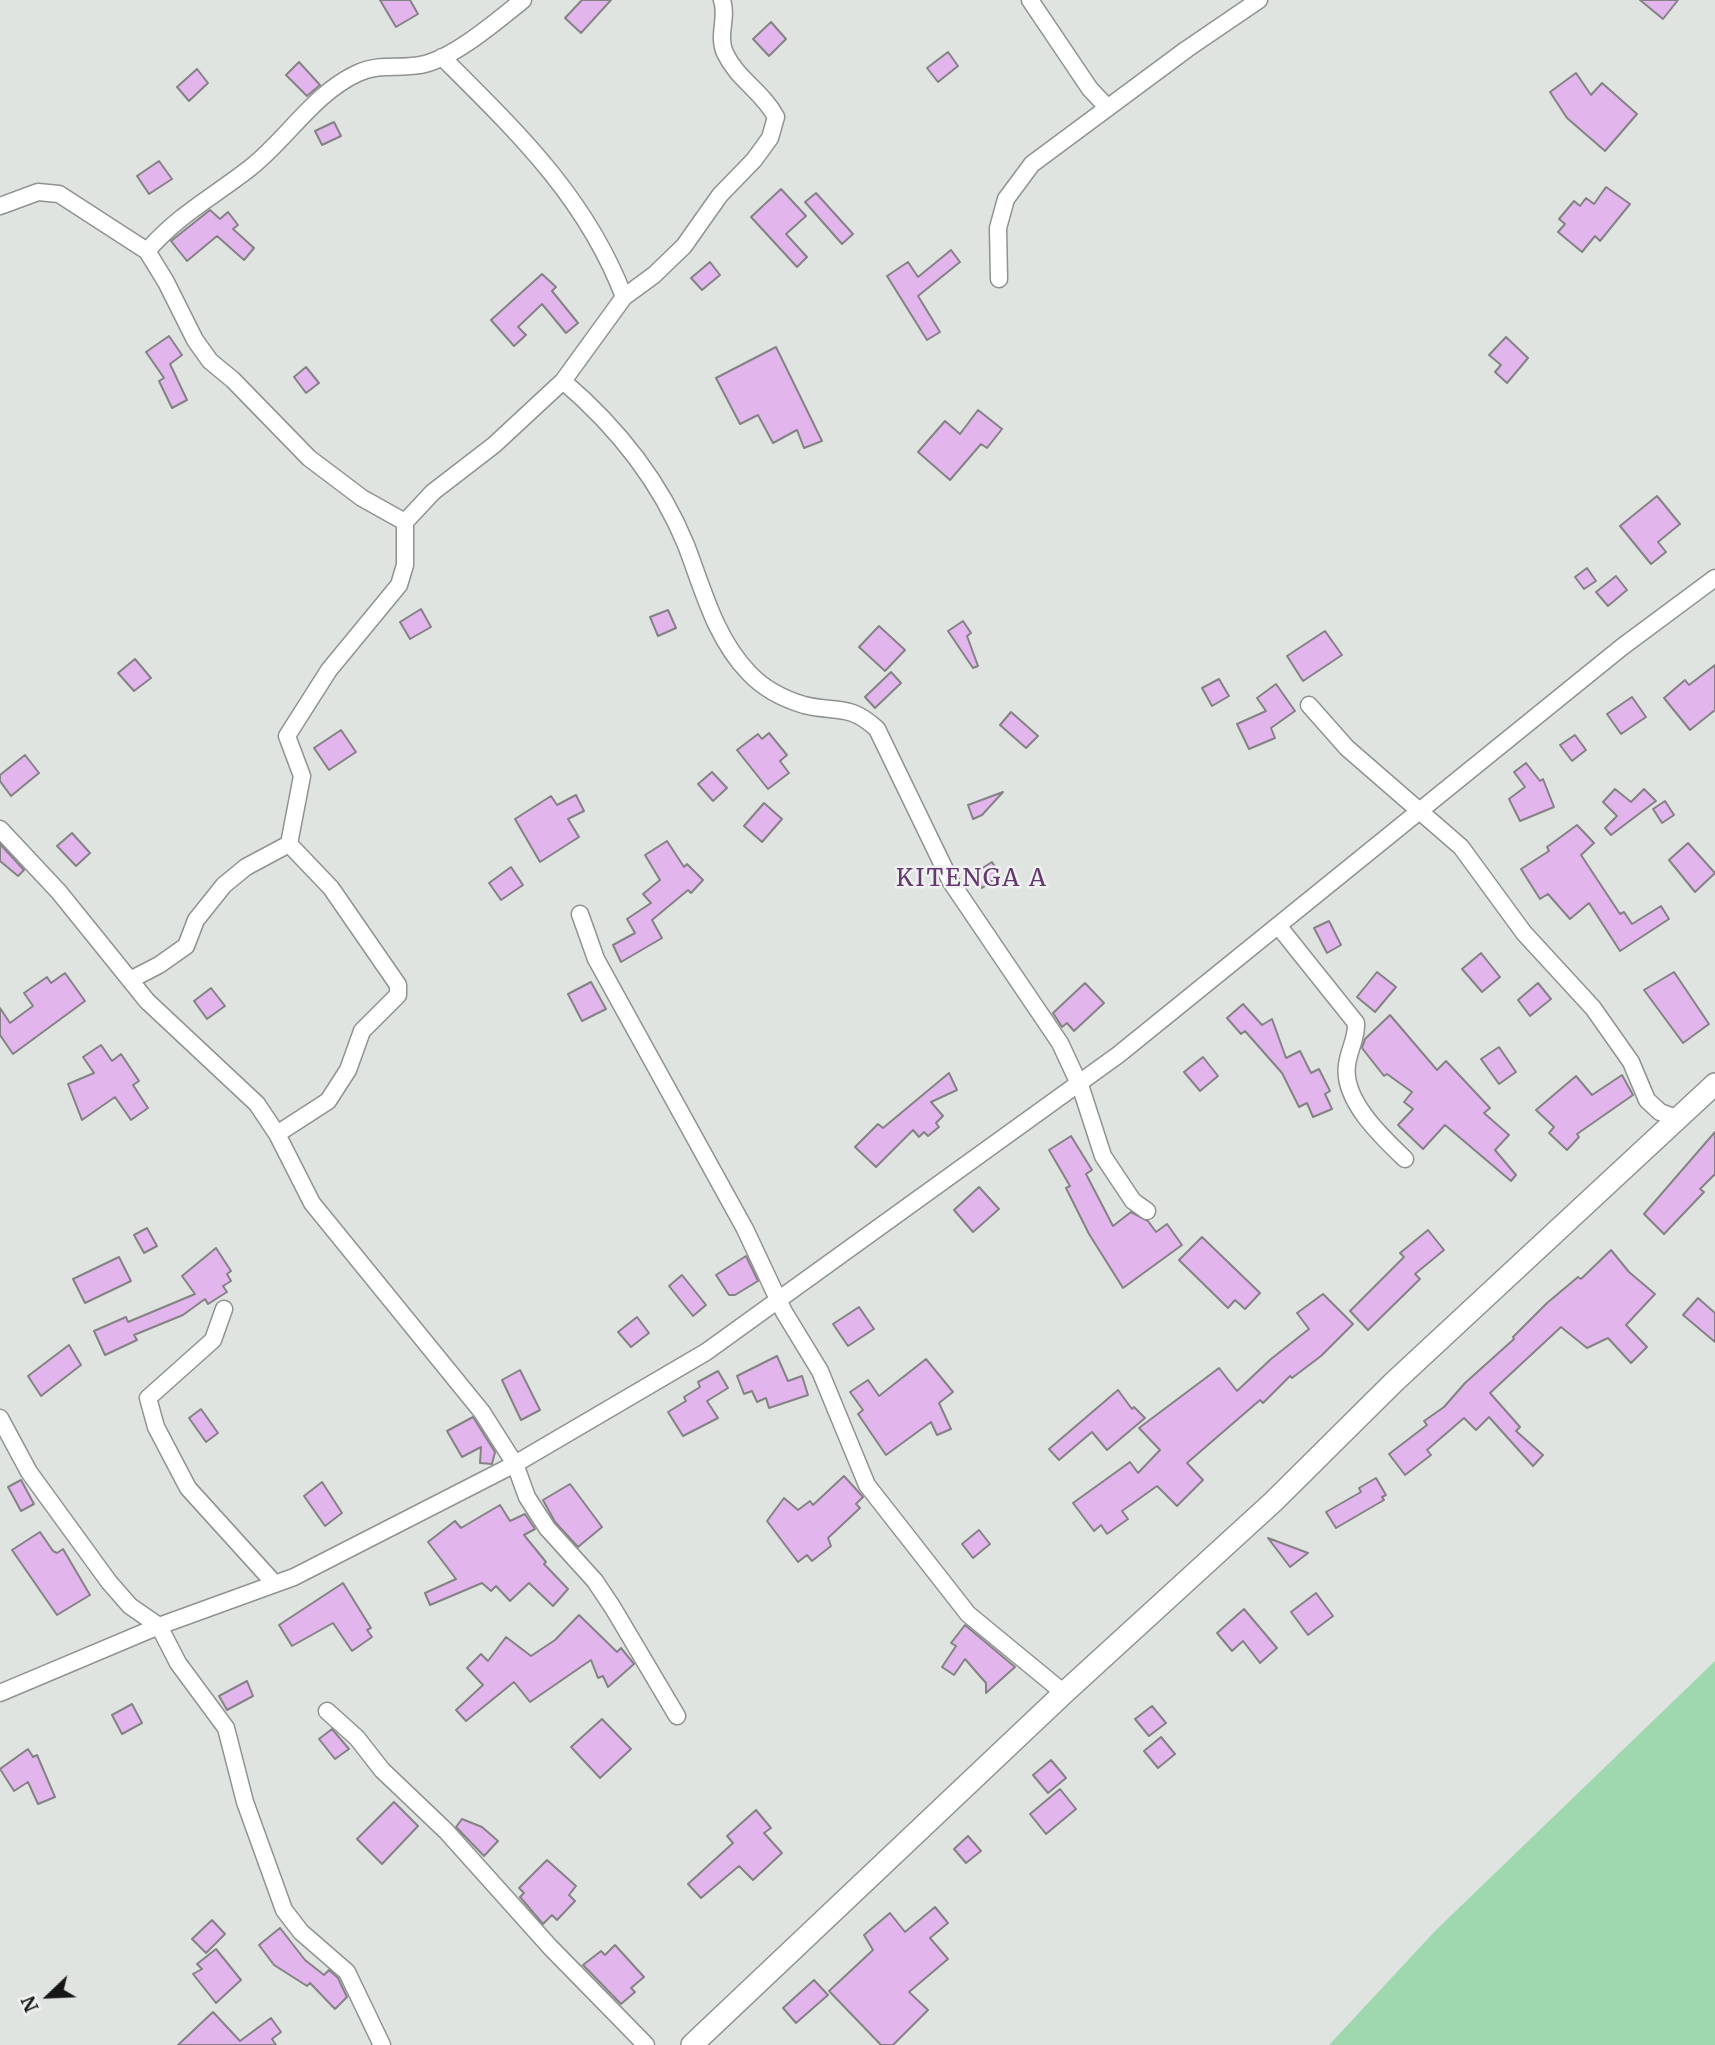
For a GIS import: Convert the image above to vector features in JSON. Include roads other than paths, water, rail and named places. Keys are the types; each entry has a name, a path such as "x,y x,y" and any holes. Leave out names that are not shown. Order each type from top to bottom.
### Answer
{"main road":[{"path":"692,2045 1064,1693 1273,1502 1394,1382 1591,1202 1676,1118 1715,1084"}],"street":[{"path":"147,251 171,224 252,167 328,92 356,74 380,65 421,65 442,57 523,0"},
{"path":"289,844 302,776 287,736 329,670 399,585 405,565 405,522 433,492 494,445 563,381 624,297 654,275 684,247 720,195 754,160 775,127 776,117 770,105 740,76 724,52 721,39 725,9 722,0"},
{"path":"1030,0 1090,89 1107,107"},
{"path":"999,279 998,228 1006,199 1032,164 1107,107 1259,0"},
{"path":"442,57 524,140 568,191 612,265 624,297"},
{"path":"0,206 38,192 59,194 147,251 195,340 211,361 309,458 362,498 405,522"},
{"path":"563,381 618,433 650,473 686,546 710,612 733,653 749,673 784,697 804,705 856,712 877,729 951,882 1060,1043 1079,1083 1103,1156 1126,1191 1147,1211"},
{"path":"0,1693 159,1626 275,1584 404,1523 515,1464 706,1352 1079,1083 1280,928 1420,810 1622,647 1715,578"},
{"path":"1309,705 1347,748 1461,847 1524,933 1593,1008 1630,1062 1647,1100 1660,1112 1676,1118"},
{"path":"0,830 59,892 147,1001 257,1104 277,1135 313,1203 447,1365 515,1464 527,1497 547,1528 594,1581 613,1608 677,1716"},
{"path":"130,980 159,965 186,946 196,920 224,885 246,867 289,844"},
{"path":"277,1135 328,1101 348,1070 362,1031 398,995 398,985 345,907 289,844"},
{"path":"580,914 596,959 745,1229 778,1299 820,1371 867,1485 968,1614 1064,1693"},
{"path":"1280,928 1356,1023 1357,1034 1346,1067 1348,1083 1359,1106 1382,1137 1405,1159"},
{"path":"224,1309 213,1340 148,1398 156,1427 188,1488 275,1584"},
{"path":"0,1418 29,1472 109,1582 130,1606 159,1626 178,1663 226,1728 245,1802 285,1910 302,1932 347,1972 382,2045"},
{"path":"327,1711 357,1738 382,1770 446,1831 550,1947 646,2045"}],"district":[{"name":"KITENGA A","path":"972,879"}]}
